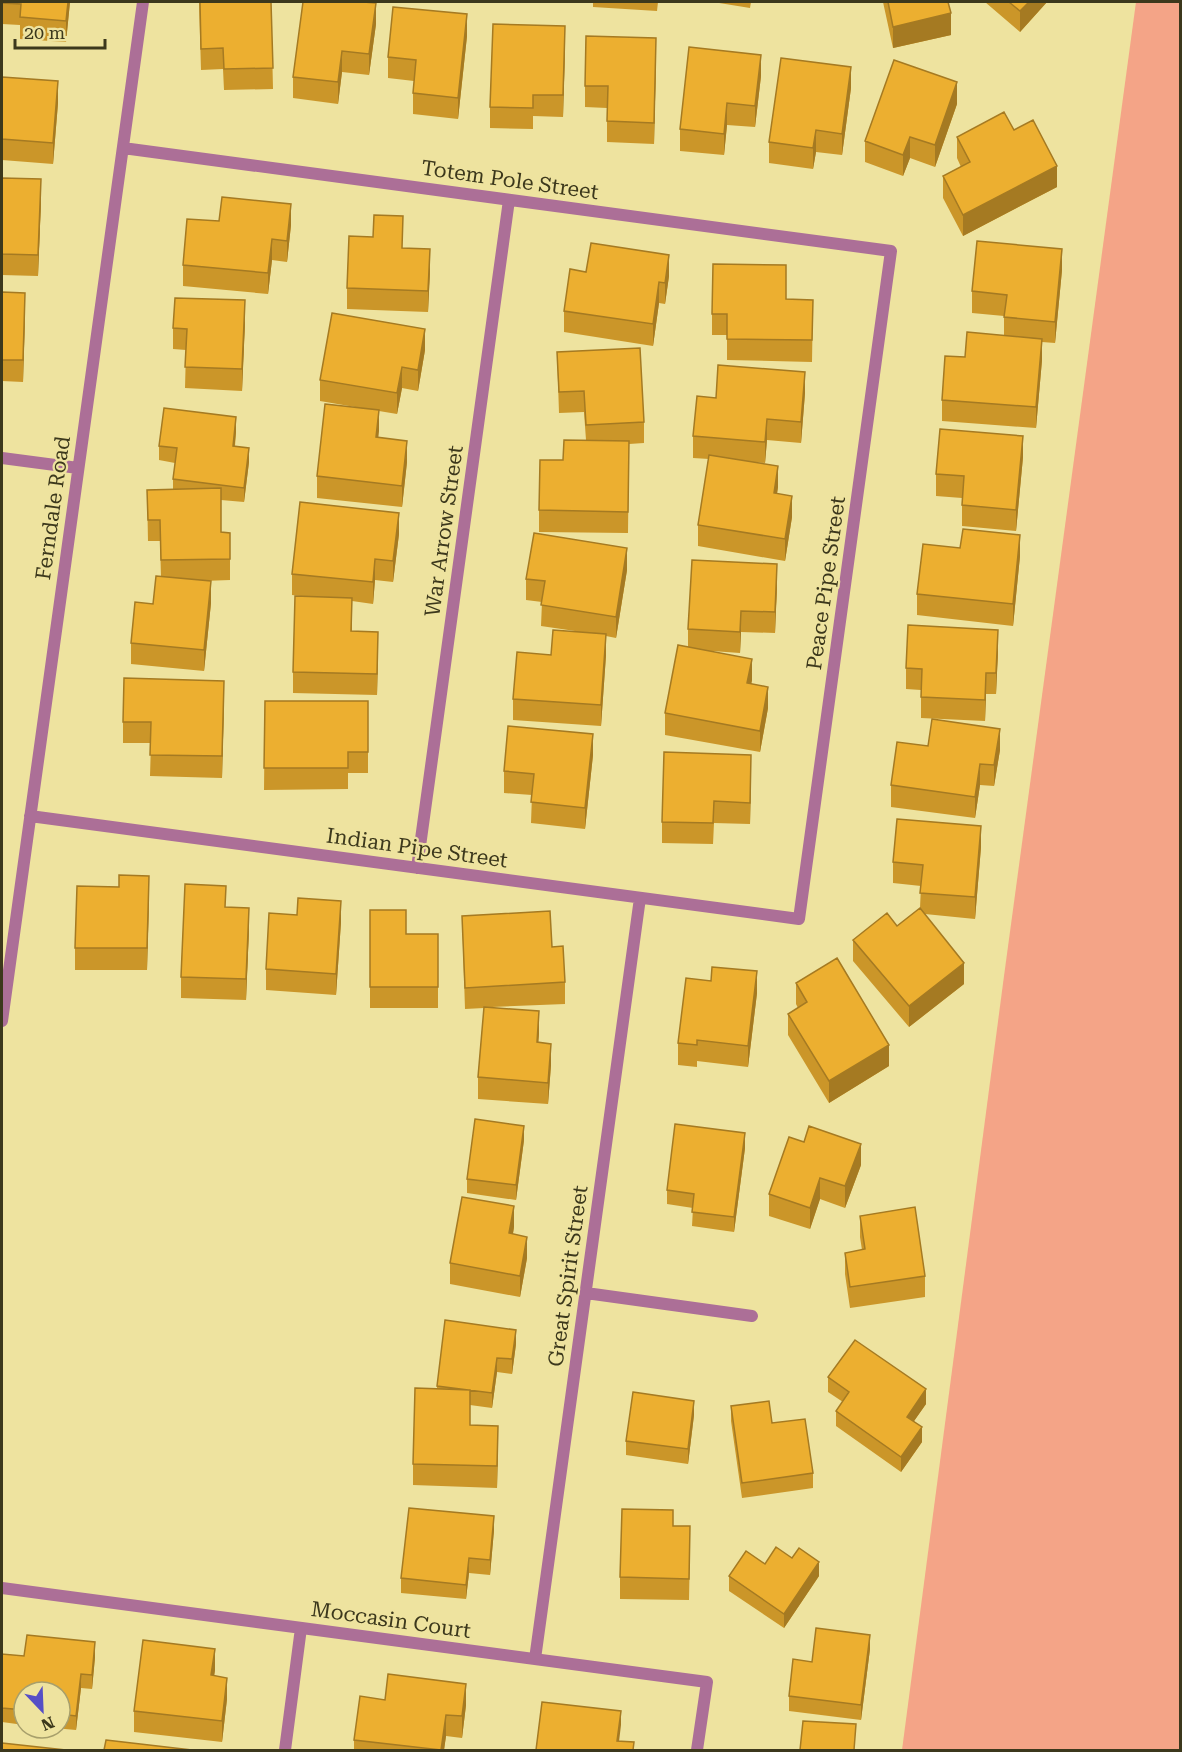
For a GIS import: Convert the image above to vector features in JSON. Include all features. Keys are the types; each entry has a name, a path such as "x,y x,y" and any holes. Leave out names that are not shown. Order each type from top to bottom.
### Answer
{"street":[{"name":"Ferndale Road","path":"2,1021 143,2"},
{"name":"Totem Pole Street","path":"123,148 891,251"},
{"name":"War Arrow Street","path":"417,868 509,200"},
{"name":"Peace Pipe Street","path":"799,920 891,251"},
{"path":"2,458 78,468"},
{"name":"Indian Pipe Street","path":"30,816 799,920"},
{"name":"Great Spirit Street","path":"535,1659 640,898"},
{"path":"586,1293 752,1316"},
{"name":"Moccasin Court","path":"2,1588 707,1682 697,1750"},
{"path":"285,1750 301,1628"}],"shaded area":[{"path":"1136,2 1180,2 1180,1750 902,1750 1004,976"}],"building":[{"path":"2,2 68,2 66,21 20,17 21,4"},
{"path":"200,2 271,2 273,68 224,69 223,48 201,49"},
{"path":"303,2 376,3 369,54 342,51 338,82 293,77"},
{"path":"888,2 948,2 951,13 893,27"},
{"path":"1009,2 1029,2 1020,11"},
{"path":"393,7 467,14 458,98 413,93 416,60 388,57"},
{"path":"493,24 565,26 563,95 533,95 533,108 490,107"},
{"path":"586,36 656,38 654,123 607,121 608,86 585,86"},
{"path":"689,47 761,55 755,106 727,103 724,134 680,129"},
{"path":"781,58 851,67 842,134 816,130 813,148 769,142"},
{"path":"894,60 957,82 935,145 910,137 903,155 865,141"},
{"path":"2,77 58,81 53,143 2,139"},
{"path":"1004,112 1014,130 1033,120 1057,166 963,215 943,176 970,162 957,137"},
{"path":"2,178 41,179 38,255 2,254"},
{"path":"222,197 291,204 287,241 272,239 268,273 183,265 187,219 219,221"},
{"path":"374,215 403,216 402,248 430,249 428,291 347,288 349,236 373,237"},
{"path":"977,241 1062,249 1055,322 1004,317 1007,295 972,291"},
{"path":"591,243 669,255 665,283 659,282 653,324 564,311 570,269 586,272"},
{"path":"713,264 786,265 786,299 813,300 812,340 727,339 727,314 712,314"},
{"path":"2,292 25,293 23,360 2,360"},
{"path":"175,298 245,300 242,369 185,367 187,329 173,328"},
{"path":"332,313 425,329 418,370 402,367 397,393 320,380"},
{"path":"967,332 1042,339 1036,407 942,400 945,356 965,357"},
{"path":"640,348 644,422 586,425 584,391 559,392 557,352"},
{"path":"718,365 805,372 801,422 767,419 765,442 693,436 697,396 716,398"},
{"path":"325,404 379,410 376,437 407,441 402,486 317,476"},
{"path":"164,408 236,417 233,446 249,448 244,488 173,479 177,448 159,446"},
{"path":"940,429 1023,436 1016,510 962,505 964,476 936,474"},
{"path":"564,440 629,441 628,512 539,510 540,460 563,460"},
{"path":"709,455 778,466 774,493 792,496 785,539 698,525"},
{"path":"221,488 221,532 230,533 230,559 161,560 160,520 148,520 147,490"},
{"path":"300,502 399,513 393,561 375,559 373,582 292,574"},
{"path":"963,529 1020,535 1013,604 917,594 923,544 960,548"},
{"path":"534,533 627,548 616,617 541,605 545,581 526,579"},
{"path":"692,560 777,564 775,612 741,611 740,632 688,629"},
{"path":"156,576 211,581 204,650 131,643 135,602 153,604"},
{"path":"295,596 352,598 351,631 378,632 377,674 293,672"},
{"path":"908,625 998,630 996,673 986,673 985,700 921,697 922,669 906,668"},
{"path":"553,630 606,634 601,705 513,699 517,652 551,655"},
{"path":"678,645 752,659 747,683 768,687 760,731 665,713"},
{"path":"124,678 224,681 222,756 150,755 151,722 123,722"},
{"path":"265,701 368,701 368,752 348,752 348,768 264,768"},
{"path":"932,719 1000,729 994,765 980,764 975,797 891,785 897,742 928,746"},
{"path":"508,726 593,734 585,808 531,802 534,774 504,771"},
{"path":"664,752 751,755 750,803 714,801 713,823 662,822"},
{"path":"897,819 981,826 975,897 920,893 923,865 893,862"},
{"path":"119,875 149,876 147,948 75,948 77,886 119,887"},
{"path":"185,884 226,886 225,907 249,908 246,979 181,977"},
{"path":"298,898 341,901 336,974 266,969 269,913 297,915"},
{"path":"920,908 964,963 909,1006 853,940 887,913 897,926"},
{"path":"370,910 406,910 406,934 438,934 438,987 370,987"},
{"path":"550,911 552,947 563,946 565,982 465,988 462,916"},
{"path":"837,958 889,1045 829,1081 788,1014 807,1002 796,983"},
{"path":"712,967 757,971 748,1046 697,1040 697,1045 678,1043 686,978 711,981"},
{"path":"484,1007 539,1011 537,1042 551,1044 548,1083 478,1077"},
{"path":"475,1119 524,1126 516,1185 467,1179"},
{"path":"675,1124 745,1133 734,1217 692,1212 694,1194 667,1190"},
{"path":"809,1126 861,1144 845,1186 820,1178 810,1208 769,1194 789,1137 804,1142"},
{"path":"462,1197 514,1206 509,1233 527,1237 520,1276 450,1263"},
{"path":"915,1207 925,1276 850,1287 845,1253 865,1249 860,1216"},
{"path":"445,1320 516,1330 512,1359 497,1358 492,1393 437,1386"},
{"path":"855,1340 926,1389 907,1417 922,1427 901,1457 836,1411 849,1392 828,1377"},
{"path":"415,1388 470,1390 470,1425 498,1426 497,1466 413,1464"},
{"path":"633,1392 694,1401 688,1449 626,1441"},
{"path":"769,1401 772,1423 805,1419 813,1473 742,1483 731,1406"},
{"path":"409,1508 494,1516 490,1560 469,1558 466,1585 401,1578"},
{"path":"622,1509 673,1510 673,1526 690,1526 689,1579 620,1577"},
{"path":"776,1547 792,1558 799,1548 819,1562 784,1614 729,1576 746,1551 765,1564"},
{"path":"816,1628 870,1635 861,1705 789,1696 793,1659 812,1662"},
{"path":"27,1635 95,1642 92,1675 81,1674 76,1716 72,1716 72,1680 12,1680 12,1709 2,1708 2,1654 24,1656"},
{"path":"143,1640 215,1649 211,1675 227,1678 222,1721 134,1711"},
{"path":"388,1674 466,1684 462,1716 446,1715 441,1750 354,1740 360,1696 385,1700"},
{"path":"542,1702 621,1711 617,1741 634,1742 633,1750 536,1750"},
{"path":"803,1721 856,1724 854,1750 800,1750"},
{"path":"106,1740 192,1750 104,1750"},
{"path":"2,1743 66,1750 2,1750"}]}
